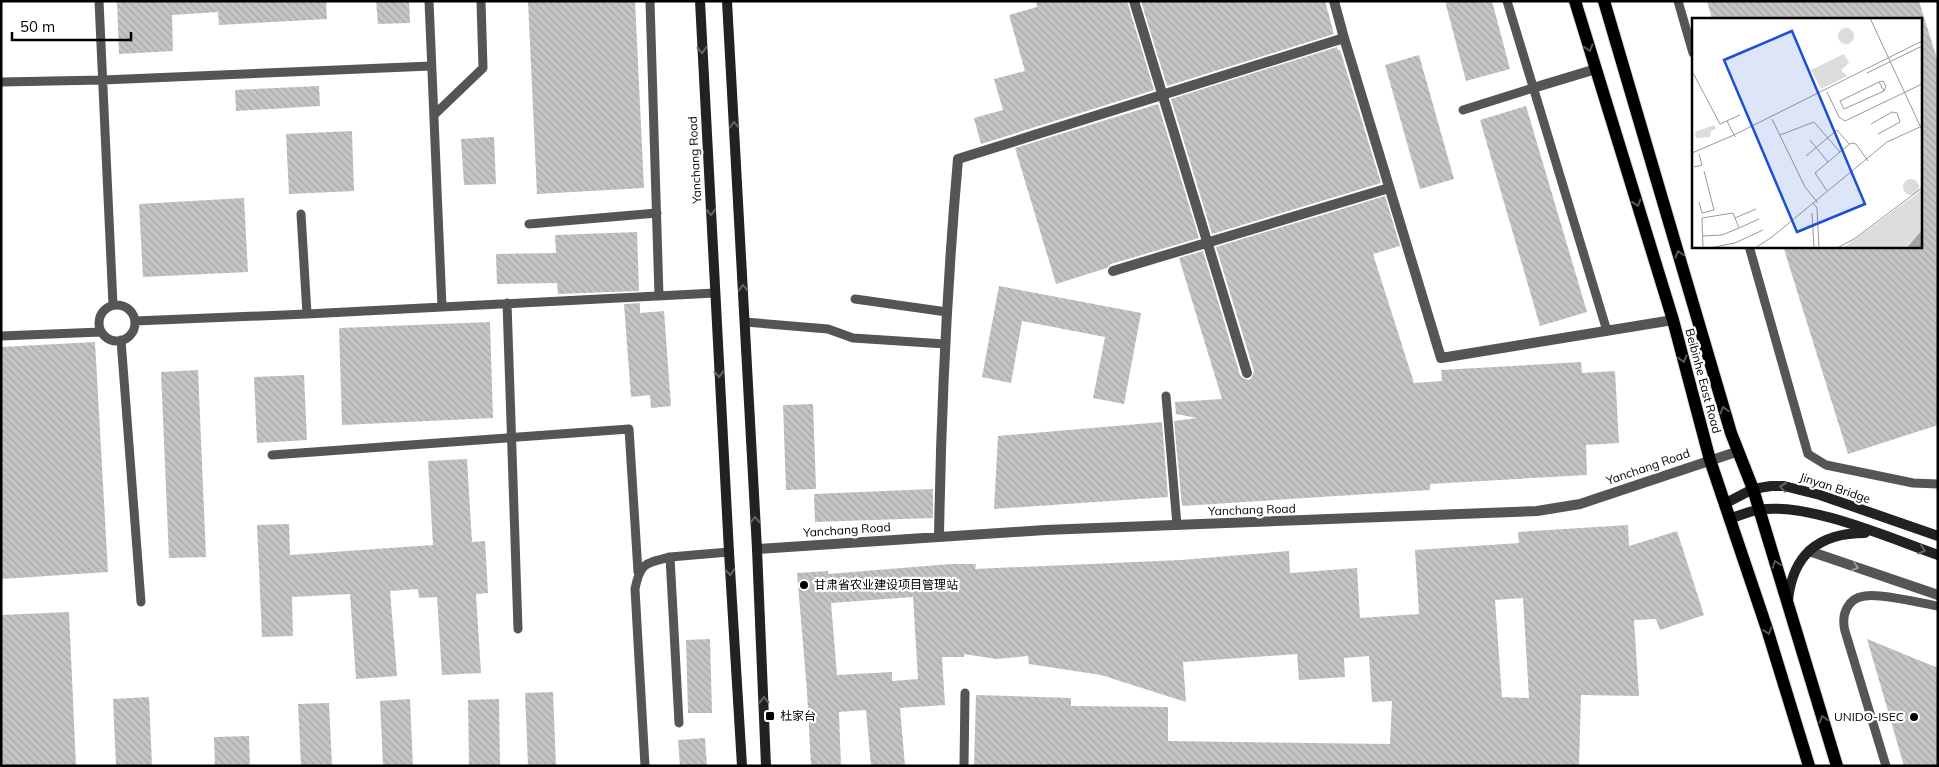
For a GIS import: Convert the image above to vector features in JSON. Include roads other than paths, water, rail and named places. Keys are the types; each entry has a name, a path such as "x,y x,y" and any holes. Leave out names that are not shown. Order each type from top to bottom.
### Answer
{"main road":[{"name":"Yanchang Road","path":"700,1 728,552 742,766"},
{"path":"727,1 757,549 766,766"},
{"name":"Beibinhe East Road","path":"1575,1 1673,320 1710,460 1767,629 1809,766"},
{"name":"Beibinhe East Road","path":"1604,1 1731,433 1753,489 1837,766"},
{"name":"Jinyan Bridge","path":"1724,504 1753,489 1784,486 1820,495 1938,536"},
{"path":"1729,519 1759,509 1788,509 1821,515 1938,555"},
{"path":"1788,600 1793,575 1809,551 1819,543 1832,536 1873,532"}],"street":[{"path":"1134,1 1247,373"},
{"path":"1334,1 1441,358 1673,320"},
{"path":"939,537 941,421 958,159 1344,38"},
{"path":"1533,88 1596,69"},
{"path":"1113,271 1389,188"},
{"name":"Yanchang Road","path":"757,549 1045,530 1537,511 1580,504 1739,451"},
{"path":"1809,551 1938,595"}],"lane":[{"path":"99,1 113,305"},
{"path":"429,1 442,307"},
{"path":"434,115 483,68 481,1"},
{"path":"650,1 658,213 659,296"},
{"path":"1507,1 1607,331"},
{"path":"1678,1 1692,50"},
{"path":"1,82 103,80 432,66"},
{"path":"1463,110 1533,88"},
{"path":"529,224 658,213"},
{"path":"301,214 307,314"},
{"path":"1749,248 1808,454 1826,464 1913,483 1938,484"},
{"path":"135,321 715,293"},
{"path":"855,299 947,312"},
{"path":"507,303 518,629"},
{"path":"1,336 101,332 110,339 121,340 131,333 135,321 130,310 125,306 113,305 108,307 100,315 101,332"},
{"path":"745,322 828,329 853,338 945,344"},
{"path":"121,340 142,602"},
{"path":"1166,396 1177,525"},
{"path":"272,455 629,429 638,572 635,589 645,766"},
{"path":"638,572 651,561 670,557 728,552"},
{"path":"670,557 679,723"},
{"path":"1886,766 1845,631 1843,615 1852,601 1866,595 1938,606"},
{"path":"964,766 965,693"}],"place":[{"name":"甘肃省农业建设项目管理站","path":"804,585"},
{"name":"杜家台","path":"770,716"},
{"name":"UNIDO-ISEC","path":"1914,717"}]}
